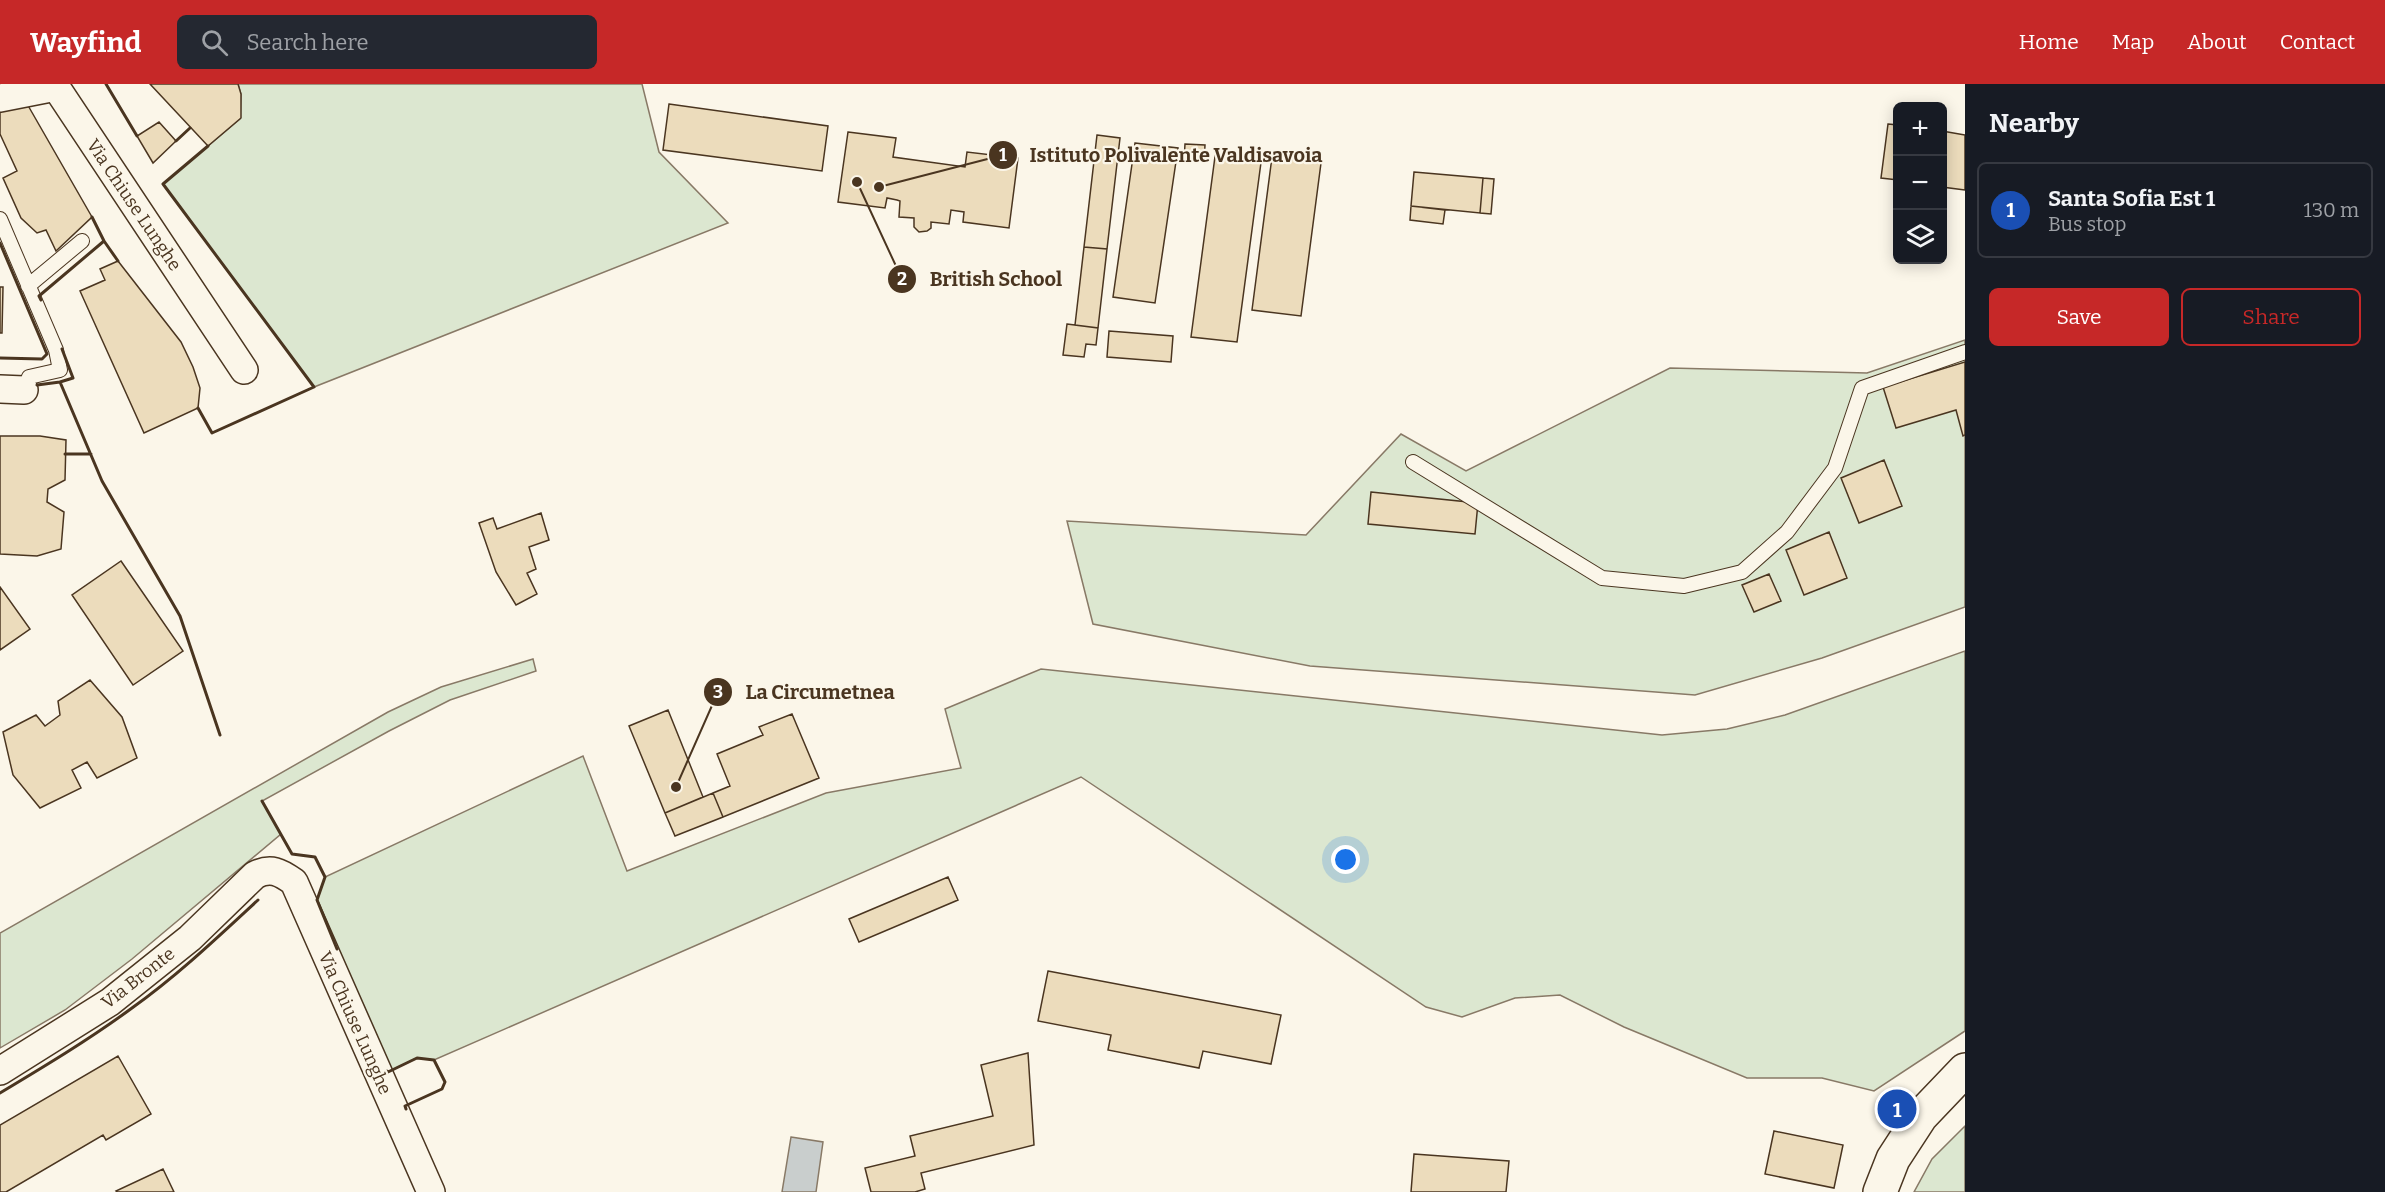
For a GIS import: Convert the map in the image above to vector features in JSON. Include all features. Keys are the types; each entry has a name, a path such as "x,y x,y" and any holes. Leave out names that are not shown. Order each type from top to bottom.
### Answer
{"street":[{"name":"Via Chiuse Lunghe","path":"0,98 56,87 244,370"},
{"name":"Via Chiuse Lunghe","path":"266,870 280,872 294,882 430,1192"},
{"name":"Via Bronte","path":"0,1071 110,1002 190,938 255,874 266,870"},
{"path":"1880,1192 1893,1159 1921,1116 1965,1070"}],"lane":[{"path":"0,219 56,350 60,370 29,377 12,389"},
{"path":"28,286 82,241"},
{"path":"1413,462 1602,578 1684,586 1742,572 1787,532 1835,468 1862,388 1965,352"}],"green space":[{"path":"238,84 642,84 659,152 728,223 314,387 163,184 240,119 241,94"},
{"path":"1965,340 1965,607 1822,658 1695,695 1310,666 1093,624 1067,521 1306,535 1401,434 1466,471 1670,368 1867,373"},
{"path":"1965,651 1965,1031 1874,1091 1822,1078 1747,1078 1624,1027 1560,995 1515,998 1462,1017 1426,1007 1081,777 434,1060 417,1058 388,1072 317,900 325,877 583,756 627,871 826,793 961,768 945,709 1041,669 1662,735 1727,729 1785,715"},
{"path":"533,659 536,671 450,700 262,801 281,834 132,959 65,1010 0,1048 0,933 388,712 441,687"},
{"path":"1965,1126 1965,1192 1914,1192 1932,1159"}],"shaded area":[{"path":"791,1137 823,1142 816,1192 782,1192"}],"building":[{"path":"150,84 238,84 241,94 241,118 208,146"},
{"path":"26,102 92,217 56,251 46,230 37,233 21,218 3,178 17,171 0,134 0,110"},
{"path":"669,104 828,126 822,171 663,150"},
{"path":"159,122 176,141 153,163 137,136"},
{"path":"1888,124 1893,124 1893,179 1881,178"},
{"path":"848,132 896,138 893,157 965,167 967,152 1018,158 1009,228 963,222 964,212 951,210 949,224 931,222 931,228 919,232 914,227 914,218 899,217 900,201 887,198 885,208 838,202"},
{"path":"1947,132 1965,135 1965,190 1947,188"},
{"path":"1097,135 1120,138 1107,249 1084,247"},
{"path":"1135,143 1178,148 1155,303 1113,297"},
{"path":"1185,144 1205,145 1204,162 1184,160"},
{"path":"1216,149 1262,155 1237,342 1191,337"},
{"path":"1272,157 1321,163 1301,316 1252,310"},
{"path":"1414,172 1483,178 1480,213 1411,206"},
{"path":"1483,178 1494,179 1491,214 1480,213"},
{"path":"1411,206 1445,210 1443,224 1410,220"},
{"path":"1084,247 1107,249 1098,328 1075,325"},
{"path":"118,261 181,342 200,388 198,408 144,433 80,291 105,280 100,269"},
{"path":"0,287 3,287 2,333 0,333"},
{"path":"1067,324 1098,328 1096,345 1086,344 1084,357 1063,355"},
{"path":"1109,331 1173,336 1171,362 1107,357"},
{"path":"1965,362 1965,435 1963,436 1956,410 1896,428 1883,387"},
{"path":"0,436 40,436 66,440 65,480 48,489 47,502 64,512 61,549 37,556 0,554"},
{"path":"1884,460 1902,506 1859,523 1841,478"},
{"path":"1371,492 1478,503 1475,534 1368,524"},
{"path":"541,513 549,540 529,547 536,569 527,573 537,594 516,605 496,572 479,523 493,518 497,529"},
{"path":"1829,532 1847,578 1804,595 1786,550"},
{"path":"121,561 183,651 133,685 72,595"},
{"path":"1769,574 1781,601 1754,612 1742,585"},
{"path":"0,587 30,629 0,650"},
{"path":"90,680 122,717 137,758 97,778 87,762 72,770 81,788 40,808 13,775 3,732 36,715 45,726 60,715 58,701"},
{"path":"668,710 703,797 665,813 629,726"},
{"path":"792,714 819,778 723,817 713,793 730,786 717,754 763,735 759,727"},
{"path":"713,793 723,817 675,836 665,813"},
{"path":"948,877 958,900 859,942 849,919"},
{"path":"1048,971 1281,1015 1271,1064 1203,1051 1199,1068 1108,1050 1111,1035 1038,1021"},
{"path":"1028,1053 1034,1145 921,1173 925,1189 915,1192 871,1192 865,1168 915,1156 910,1136 993,1116 981,1065"},
{"path":"118,1056 151,1114 106,1140 103,1135 6,1192 0,1192 0,1125"},
{"path":"1774,1131 1843,1145 1834,1188 1765,1174"},
{"path":"1414,1154 1509,1161 1506,1192 1411,1192"},
{"path":"163,1169 174,1192 116,1191"}],"wall":[{"path":"106,84 137,136"},
{"path":"176,141 190,128"},
{"path":"198,408 212,433 314,387 163,184 208,146"},
{"path":"92,217 104,241"},
{"path":"41,300 39,296 104,241 118,261"},
{"path":"0,243 47,354 42,359 0,358"},
{"path":"62,349 73,378 60,382 102,481 180,616 220,735"},
{"path":"37,385 60,382"},
{"path":"65,454 91,454"},
{"path":"262,801 292,854 315,857 325,877 317,900 337,949"},
{"path":"0,1093 84,1041 149,996 258,900"},
{"path":"387,1071 417,1058 434,1060 445,1082 442,1089 405,1106 406,1109"}],"place":[{"name":"British School","path":"857,182"},
{"name":"Istituto Polivalente Valdisavoia","path":"879,187"},
{"name":"La Circumetnea","path":"676,787"},
{"name":"Santa Sofia Est 1","path":"1897,1109"}]}
